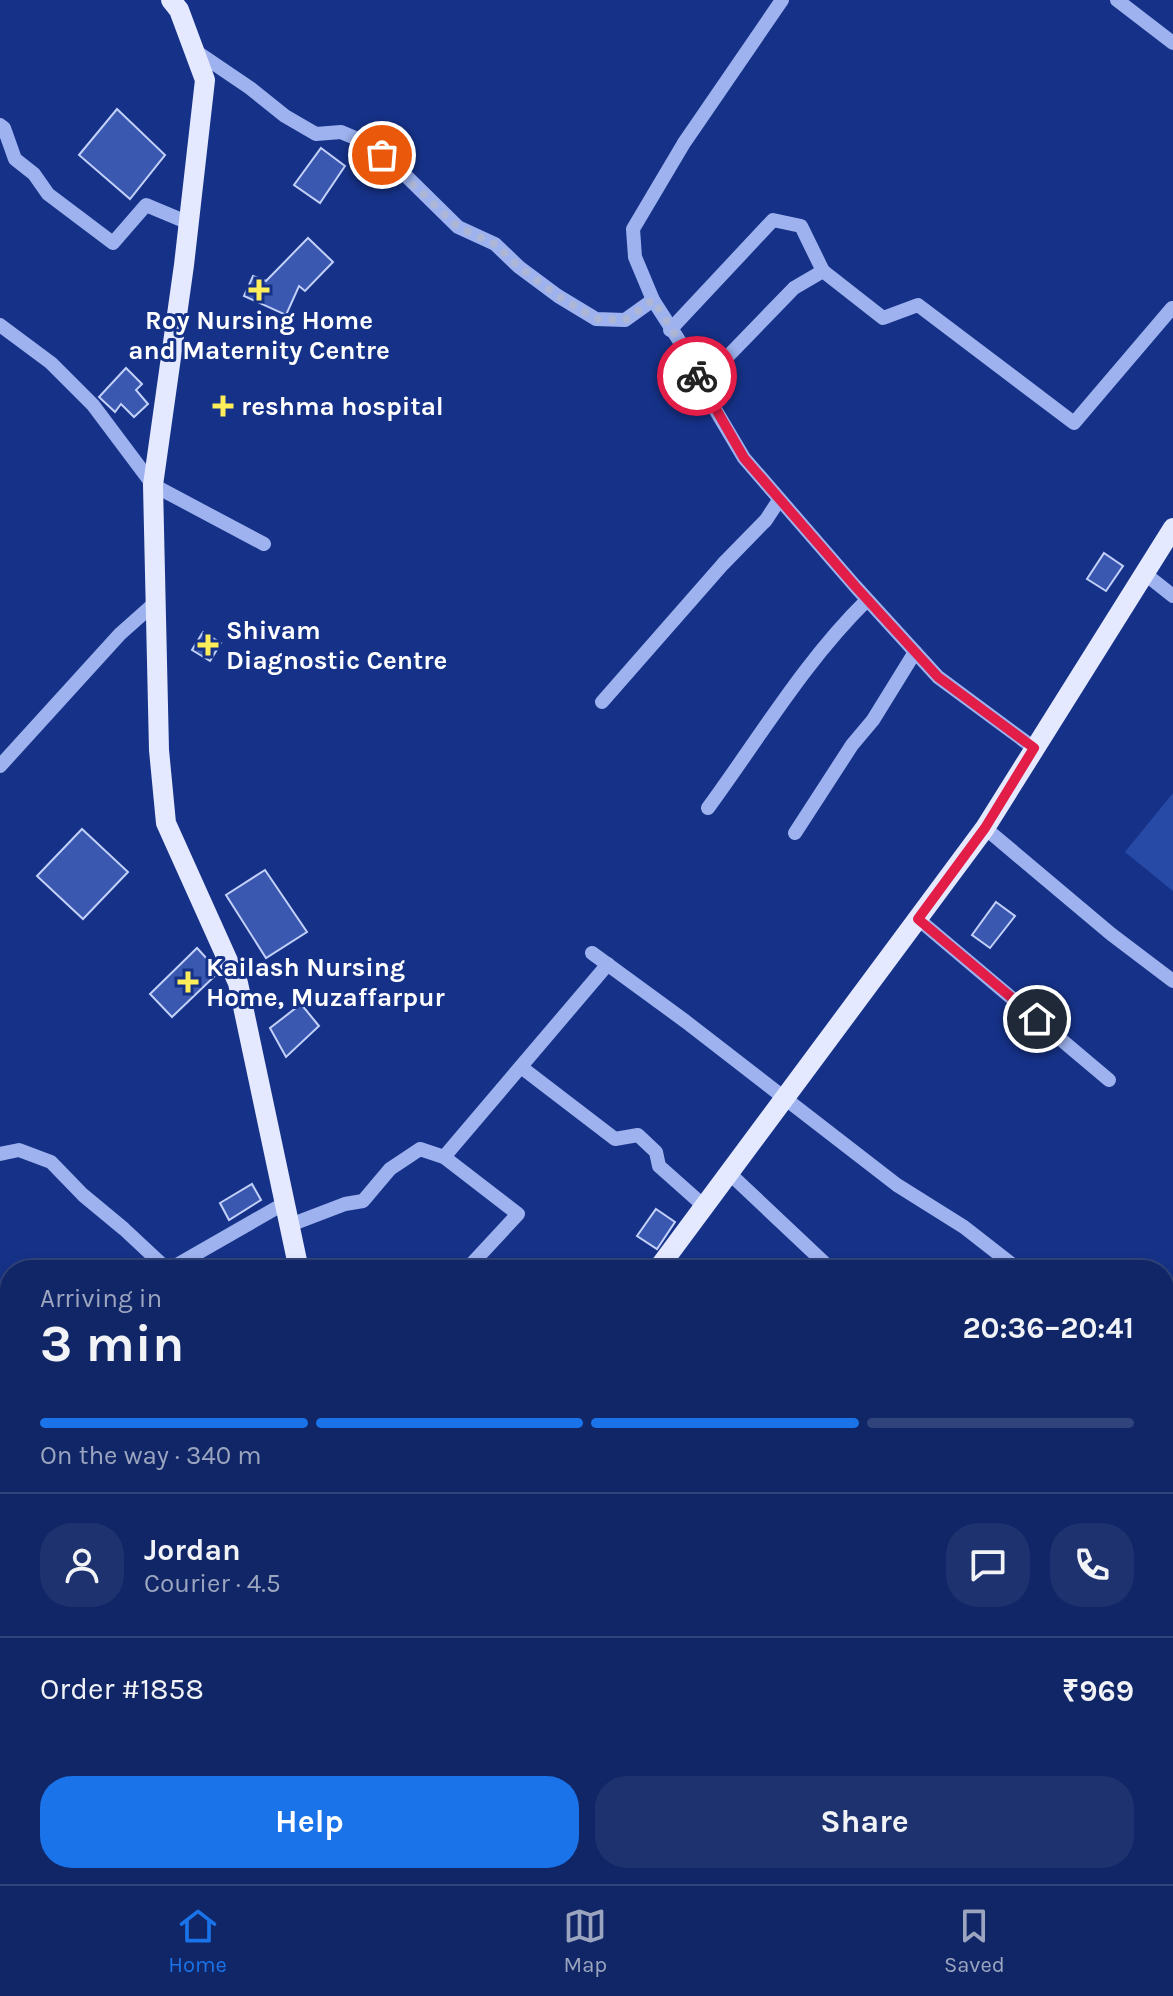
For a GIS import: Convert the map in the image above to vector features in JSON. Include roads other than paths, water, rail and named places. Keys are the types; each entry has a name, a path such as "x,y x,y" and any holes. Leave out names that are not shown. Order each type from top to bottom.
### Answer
{"main road":[{"path":"171,0 179,10 205,80 153,485 159,750 166,823 238,983 297,1260"},
{"path":"664,1260 985,828 1173,528"}],"street":[{"path":"782,0 684,143 633,229 635,257 653,300 682,345 744,458 938,677 1034,748"},
{"path":"1122,2 1173,43"},
{"path":"194,50 285,116 316,134 341,132 367,143 398,168 458,227 495,244 519,267 558,296 596,319 625,320 653,300"},
{"path":"0,125 4,128 15,159 34,174 48,194 113,243 146,205 189,223"},
{"path":"670,330 773,220 801,226 823,271 883,318 918,305 1074,423 1170,307"},
{"path":"701,384 794,288 823,271"},
{"path":"0,325 51,363 93,405 153,485 264,544"},
{"path":"602,702 723,564 766,520 779,500"},
{"path":"1144,573 1173,596"},
{"path":"708,808 827,640 867,600"},
{"path":"0,766 120,634 156,602"},
{"path":"795,833 852,745 873,720 915,652"},
{"path":"985,828 1111,934 1173,981"},
{"path":"918,919 1109,1080"},
{"path":"592,953 897,1185 964,1227 1006,1260"},
{"path":"444,1157 608,964"},
{"path":"521,1067 615,1139 638,1135 656,1152 659,1166 704,1206"},
{"path":"290,1225 345,1204 363,1201 390,1169 420,1149 444,1157 518,1214 475,1260"},
{"path":"0,1154 19,1150 51,1162 83,1195 157,1260"},
{"path":"729,1173 821,1260"},
{"path":"185,1260 285,1203"}],"place":[{"name":"Roy Nursing Home and Maternity Centre","path":"259,290"},
{"name":"reshma hospital","path":"223,406"},
{"name":"Shivam Diagnostic Centre","path":"208,645"},
{"name":"Kailash Nursing Home, Muzaffarpur","path":"188,982"}]}
